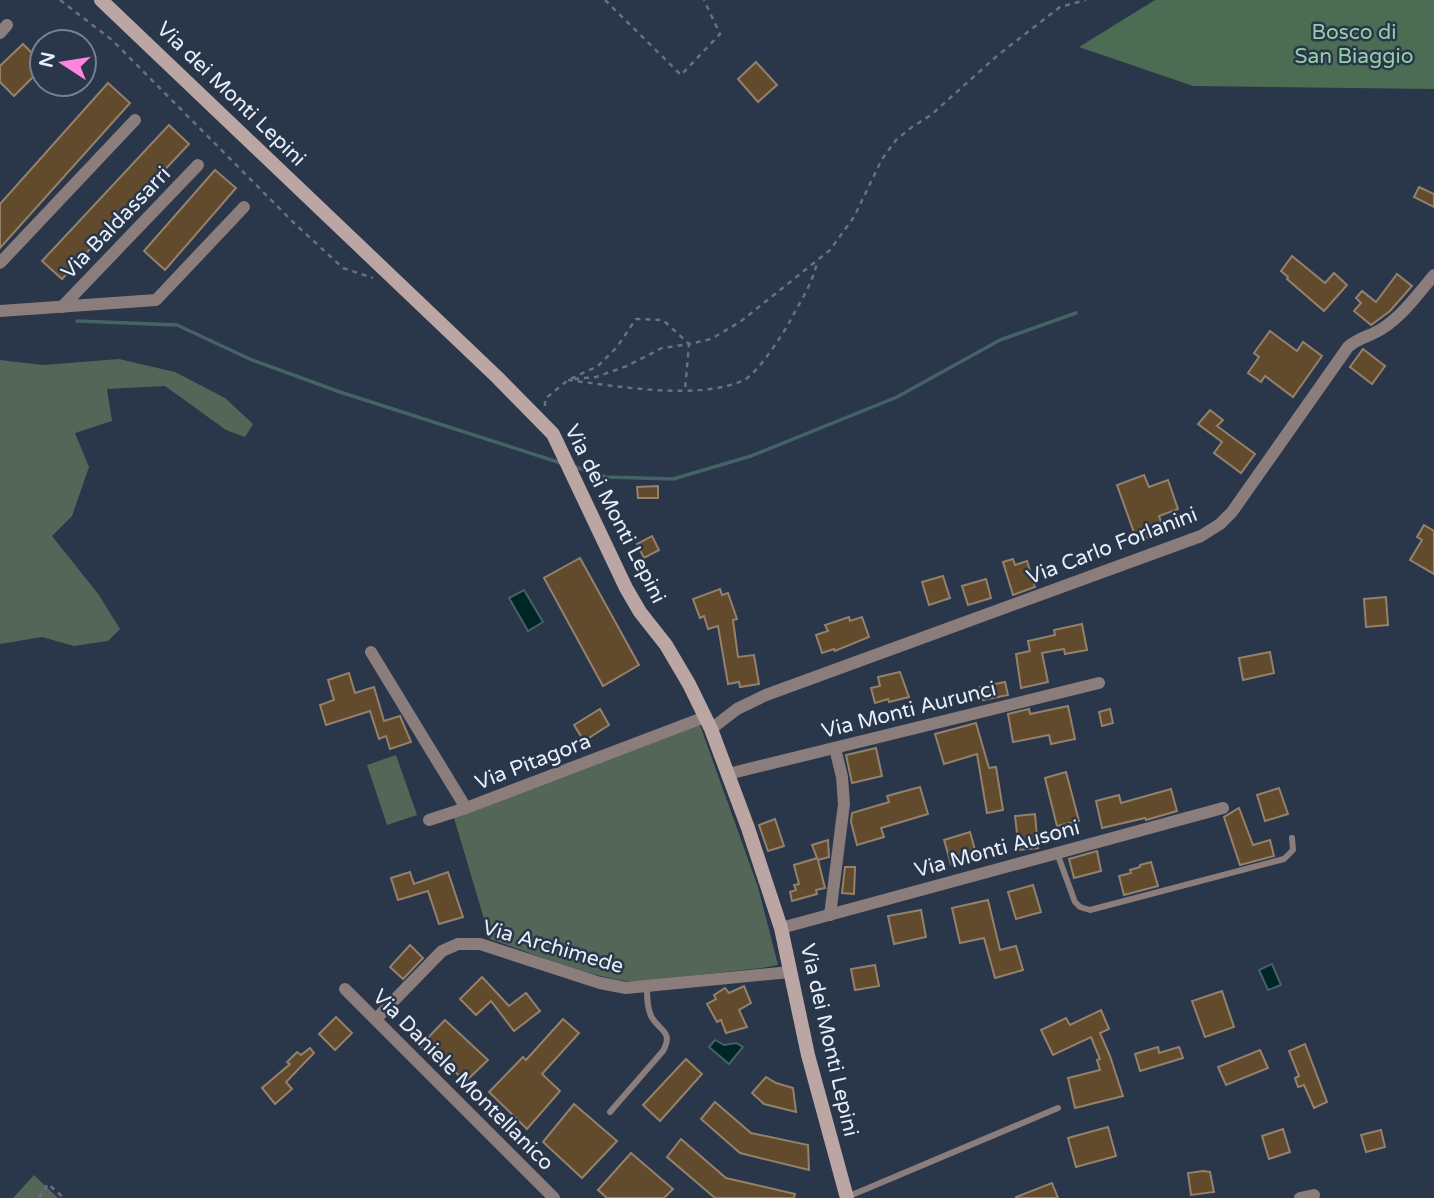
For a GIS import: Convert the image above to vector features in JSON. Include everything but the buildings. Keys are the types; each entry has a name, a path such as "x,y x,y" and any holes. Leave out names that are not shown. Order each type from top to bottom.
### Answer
{"street":[{"name":"Via dei Monti Lepini","path":"102,0 553,434 626,588 640,612 676,660 708,723 728,774 765,876 780,928 817,1091 847,1197"},
{"path":"0,263 135,120"},
{"name":"Via Baldassarri","path":"62,307 198,165"},
{"path":"0,311 156,300 244,207"},
{"name":"Via Carlo Forlanini","path":"708,723 766,695 1215,528 1232,512 1348,347 1394,320 1434,275"},
{"name":"Via Pitagora","path":"371,652 466,808 708,723"},
{"name":"Via Monti Aurunci","path":"728,774 1099,683"},
{"path":"830,915 844,804 842,777 835,748"},
{"path":"429,820 466,808"},
{"name":"Via Monti Ausoni","path":"780,928 1223,808"},
{"name":"Via Archimede","path":"376,1019 442,951 464,943 480,944 610,986 647,987 790,972"},
{"name":"Via Daniele Montellanico","path":"345,989 554,1198"},
{"path":"1300,1198 1314,1195"}],"lane":[{"path":"1057,853 1075,902 1090,910 1284,859 1293,850 1292,838"},
{"path":"610,1112 667,1043 667,1035 654,1021 649,1010 647,987"},
{"path":"847,1197 1058,1108"}],"path":[{"path":"60,0 112,40 294,223 343,268 370,279 390,275"},
{"path":"606,0 681,75 720,34 704,0"},
{"path":"568,380 596,377 628,366 662,348 711,339 740,322 830,250 854,217 882,159 896,140 931,115 998,55 1060,7 1086,0"},
{"path":"568,380 631,388 698,391 746,379 781,338 814,275 817,260"},
{"path":"544,425 545,399 568,380 598,366 617,346 636,319 663,320 689,344"},
{"path":"685,390 689,344"},
{"path":"39,1198 48,1184 64,1198"}],"shaded area":[{"path":"119,359 175,372 225,398 253,424 245,437 226,430 165,386 107,389 112,421 75,433 89,467 72,516 52,536 99,595 120,629 108,641 74,646 42,637 0,644 0,360 43,365"},
{"path":"524,590 543,622 528,631 509,598"},
{"path":"700,725 758,887 778,965 634,982 580,970 490,939 454,818"},
{"path":"396,755 417,815 387,825 367,765"},
{"path":"1272,964 1281,985 1268,990 1259,970"},
{"path":"715,1040 724,1045 736,1043 743,1047 729,1064 709,1047"},
{"path":"34,1175 58,1198 13,1198"}],"green space":[{"name":"Bosco di San Biaggio","path":"1155,0 1434,0 1434,89 1193,86 1079,47"}],"waterway":[{"path":"575,467 606,477 673,479 751,456 897,397 1000,340 1076,313"},
{"path":"77,321 177,325 252,360 340,392 561,463"}]}
